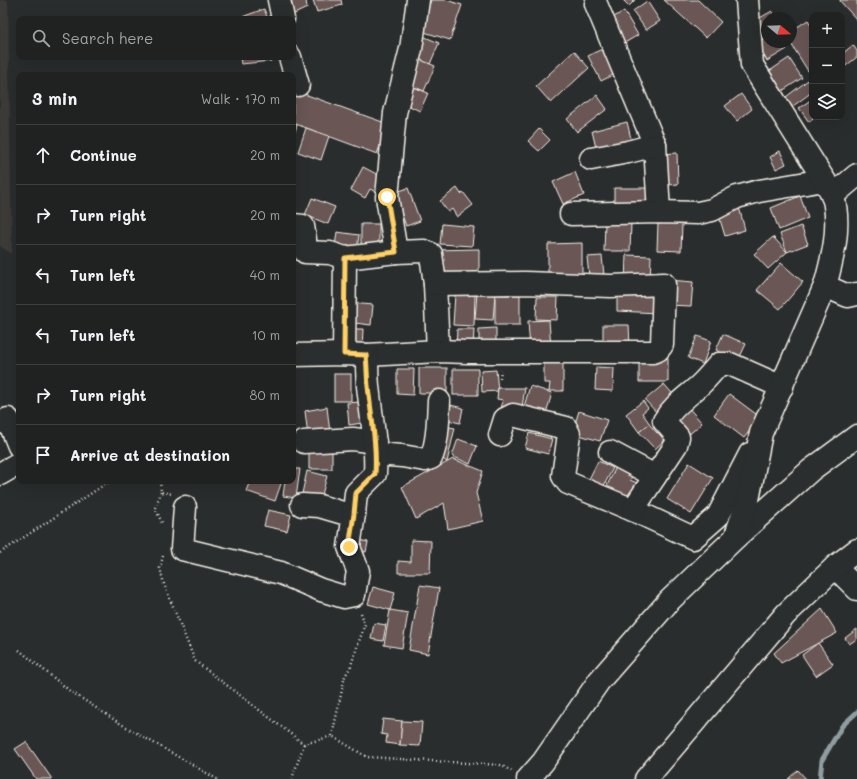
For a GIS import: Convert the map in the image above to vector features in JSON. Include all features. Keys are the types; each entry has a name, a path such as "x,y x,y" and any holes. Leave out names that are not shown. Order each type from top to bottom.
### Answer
{"street":[{"path":"279,0 282,16"},
{"path":"396,252 387,197 395,113 411,48 418,0"},
{"path":"500,435 504,419 513,416 566,428 570,434 563,476 568,483 633,510 693,538 718,516 761,433 782,387 825,286 836,240 836,214 828,188 752,65 747,0"},
{"path":"596,4 655,145 659,212"},
{"path":"291,60 294,72"},
{"path":"296,78 298,85"},
{"path":"591,159 655,145"},
{"path":"571,214 698,212 712,210 737,197 759,191 828,188 857,175"},
{"path":"296,225 303,226 305,252 330,253 345,258 396,252 424,252 431,254 435,284 438,351"},
{"path":"344,354 345,258"},
{"path":"296,355 366,355 438,351 653,352 658,350 662,345 664,284 611,286 525,283 435,284"},
{"path":"825,286 848,296 857,294"},
{"path":"185,507 182,550 282,573 321,590 344,597 354,595 358,571 349,547 356,493 375,474 376,448 368,385 366,355"},
{"path":"633,510 654,476 676,445 678,436 664,420 678,404 702,383 719,364 730,364 782,387"},
{"path":"304,442 353,439 402,456 425,460 431,458 434,452 439,401"},
{"path":"0,422 8,419 16,439"},
{"path":"735,538 748,500 761,433"},
{"path":"521,775 542,762 599,681 669,601 735,538 811,470 857,436"},
{"path":"610,452 654,476"},
{"path":"0,474 16,465"},
{"path":"302,505 320,506 354,514"},
{"path":"646,779 786,614 835,567 857,550"},
{"path":"835,567 857,589"}],"path":[{"path":"0,553 105,484"},
{"path":"161,492 155,508 166,529"},
{"path":"164,555 160,568 164,584 195,661 304,744"},
{"path":"332,736 345,676 352,662 365,624 354,595"},
{"path":"19,650 70,691 121,724 217,779"},
{"path":"304,744 332,736 367,757 500,765 521,775"},
{"path":"292,779 304,744"}],"shaded area":[{"path":"0,0 8,0 12,254 0,246"}],"building":[{"path":"286,0 306,0 307,8 288,16"},
{"path":"313,0 341,0 342,5 317,12"},
{"path":"431,0 446,0 462,5 450,40 421,31"},
{"path":"623,0 635,0 629,6"},
{"path":"664,0 698,0 721,22 706,38"},
{"path":"857,0 857,20 840,1"},
{"path":"647,1 660,21 646,30 633,11"},
{"path":"264,9 267,16 245,16"},
{"path":"624,11 638,35 623,44 609,20"},
{"path":"761,17 761,40 751,23"},
{"path":"808,20 809,22 808,71 794,48 797,48 797,27"},
{"path":"425,37 439,43 430,64 416,58"},
{"path":"761,41 761,48 787,49 767,61 757,43"},
{"path":"853,45 857,51 857,57 845,67 845,52"},
{"path":"606,47 619,72 601,81 588,56"},
{"path":"574,51 589,68 551,103 536,86"},
{"path":"416,58 435,66 424,91 405,83"},
{"path":"789,58 802,78 782,91 768,72"},
{"path":"240,60 271,61 241,64"},
{"path":"809,79 809,94 789,109 782,100"},
{"path":"411,86 428,93 420,111 403,103"},
{"path":"296,91 388,124 377,154 296,124"},
{"path":"741,94 752,109 737,121 725,106"},
{"path":"597,95 607,109 577,132 567,119"},
{"path":"809,101 809,120 812,120 809,122 799,108"},
{"path":"627,122 632,143 597,152 592,131"},
{"path":"306,128 329,136 321,160 298,152"},
{"path":"539,129 550,140 539,151 528,141"},
{"path":"780,151 786,164 776,169 770,157"},
{"path":"677,153 678,184 661,186 659,154"},
{"path":"363,167 386,179 379,194 370,189 365,198 351,190"},
{"path":"575,172 584,195 563,204 553,182"},
{"path":"408,188 420,221 406,226 394,193"},
{"path":"457,188 461,194 463,192 473,205 457,217 452,209 448,212 440,201"},
{"path":"614,188 650,188 649,208 614,208"},
{"path":"800,196 808,218 779,230 771,208"},
{"path":"312,198 335,207 328,224 305,215"},
{"path":"739,207 745,230 725,236 718,213"},
{"path":"605,222 631,223 630,251 604,251"},
{"path":"658,223 682,224 681,251 657,250"},
{"path":"361,224 379,224 379,246 361,247"},
{"path":"442,224 474,227 472,246 440,244"},
{"path":"801,226 808,244 787,252 780,234"},
{"path":"337,232 359,235 357,250 335,246"},
{"path":"773,237 787,252 768,269 754,254"},
{"path":"582,243 582,275 548,276 548,244"},
{"path":"479,249 479,277 434,277 434,250"},
{"path":"626,255 651,256 650,282 625,282"},
{"path":"602,256 604,275 589,276 587,257"},
{"path":"781,263 803,282 780,309 757,290"},
{"path":"669,280 693,282 691,306 667,305"},
{"path":"617,288 659,289 659,313 617,311"},
{"path":"477,293 495,295 493,320 475,319"},
{"path":"455,294 475,295 474,326 453,325"},
{"path":"495,295 520,295 520,325 495,325"},
{"path":"537,297 558,297 557,320 536,319"},
{"path":"349,303 373,305 371,325 347,322"},
{"path":"549,320 551,348 530,350 528,321"},
{"path":"603,325 629,325 630,347 603,348"},
{"path":"496,328 496,350 479,350 479,329"},
{"path":"348,329 363,329 362,351 347,350"},
{"path":"457,329 474,329 473,350 456,349"},
{"path":"723,334 746,344 738,361 716,350"},
{"path":"697,336 711,341 703,364 688,358"},
{"path":"544,358 563,358 563,391 549,391 550,383 544,383"},
{"path":"668,358 668,382 639,382 639,359"},
{"path":"596,367 614,368 613,391 595,390"},
{"path":"419,368 447,368 447,393 419,393"},
{"path":"397,369 414,369 413,395 397,394"},
{"path":"453,369 478,369 478,395 453,395"},
{"path":"496,370 498,391 482,392 481,371"},
{"path":"334,374 351,374 351,401 334,401"},
{"path":"664,384 677,399 659,415 645,400"},
{"path":"530,386 552,393 545,417 523,410"},
{"path":"498,388 525,388 521,413 501,409 503,400 497,399"},
{"path":"729,394 760,417 744,438 714,415"},
{"path":"643,401 648,408 642,413 650,424 639,432 626,414"},
{"path":"360,402 362,423 349,425 347,403"},
{"path":"446,404 463,408 460,423 443,419"},
{"path":"686,405 702,423 684,439 670,420"},
{"path":"327,407 330,433 308,436 305,411"},
{"path":"579,411 607,420 600,441 572,433"},
{"path":"649,424 657,433 664,428 670,435 655,449 639,432"},
{"path":"443,426 455,428 447,462 437,455"},
{"path":"529,433 552,439 548,454 525,448"},
{"path":"458,439 477,446 470,464 452,456"},
{"path":"332,446 332,469 309,469 309,447"},
{"path":"453,459 483,471 476,493 483,521 448,529 444,503 416,519 402,487"},
{"path":"598,461 613,468 600,493 586,485"},
{"path":"689,463 713,478 691,514 667,499"},
{"path":"616,467 633,475 630,480 637,483 627,505 603,494"},
{"path":"296,469 300,469 296,498 283,496 285,484 296,484"},
{"path":"307,471 327,476 320,502 301,498"},
{"path":"249,484 281,484 275,501 246,491"},
{"path":"268,510 291,515 287,531 264,526"},
{"path":"355,539 368,542 366,552 353,550"},
{"path":"411,540 431,541 430,573 398,573 398,561 411,562"},
{"path":"857,562 857,581 848,568"},
{"path":"420,585 439,588 428,654 409,650"},
{"path":"373,587 395,593 390,610 368,604"},
{"path":"822,609 837,633 781,663 774,653"},
{"path":"390,610 408,613 402,648 384,645"},
{"path":"374,623 386,625 383,641 371,639"},
{"path":"857,629 857,639 849,644 845,638"},
{"path":"818,643 833,664 816,676 802,655"},
{"path":"383,719 402,721 400,745 386,743 387,735 381,734"},
{"path":"402,721 422,722 420,746 400,745"},
{"path":"26,742 52,779 36,779 15,749"},
{"path":"798,770 806,779 788,779"}],"waterway":[{"path":"820,779 822,760 842,726 857,712"}],"route":[{"path":"349,547 356,493 375,474 376,462 366,355 344,354 345,258 396,252 387,197"}]}
